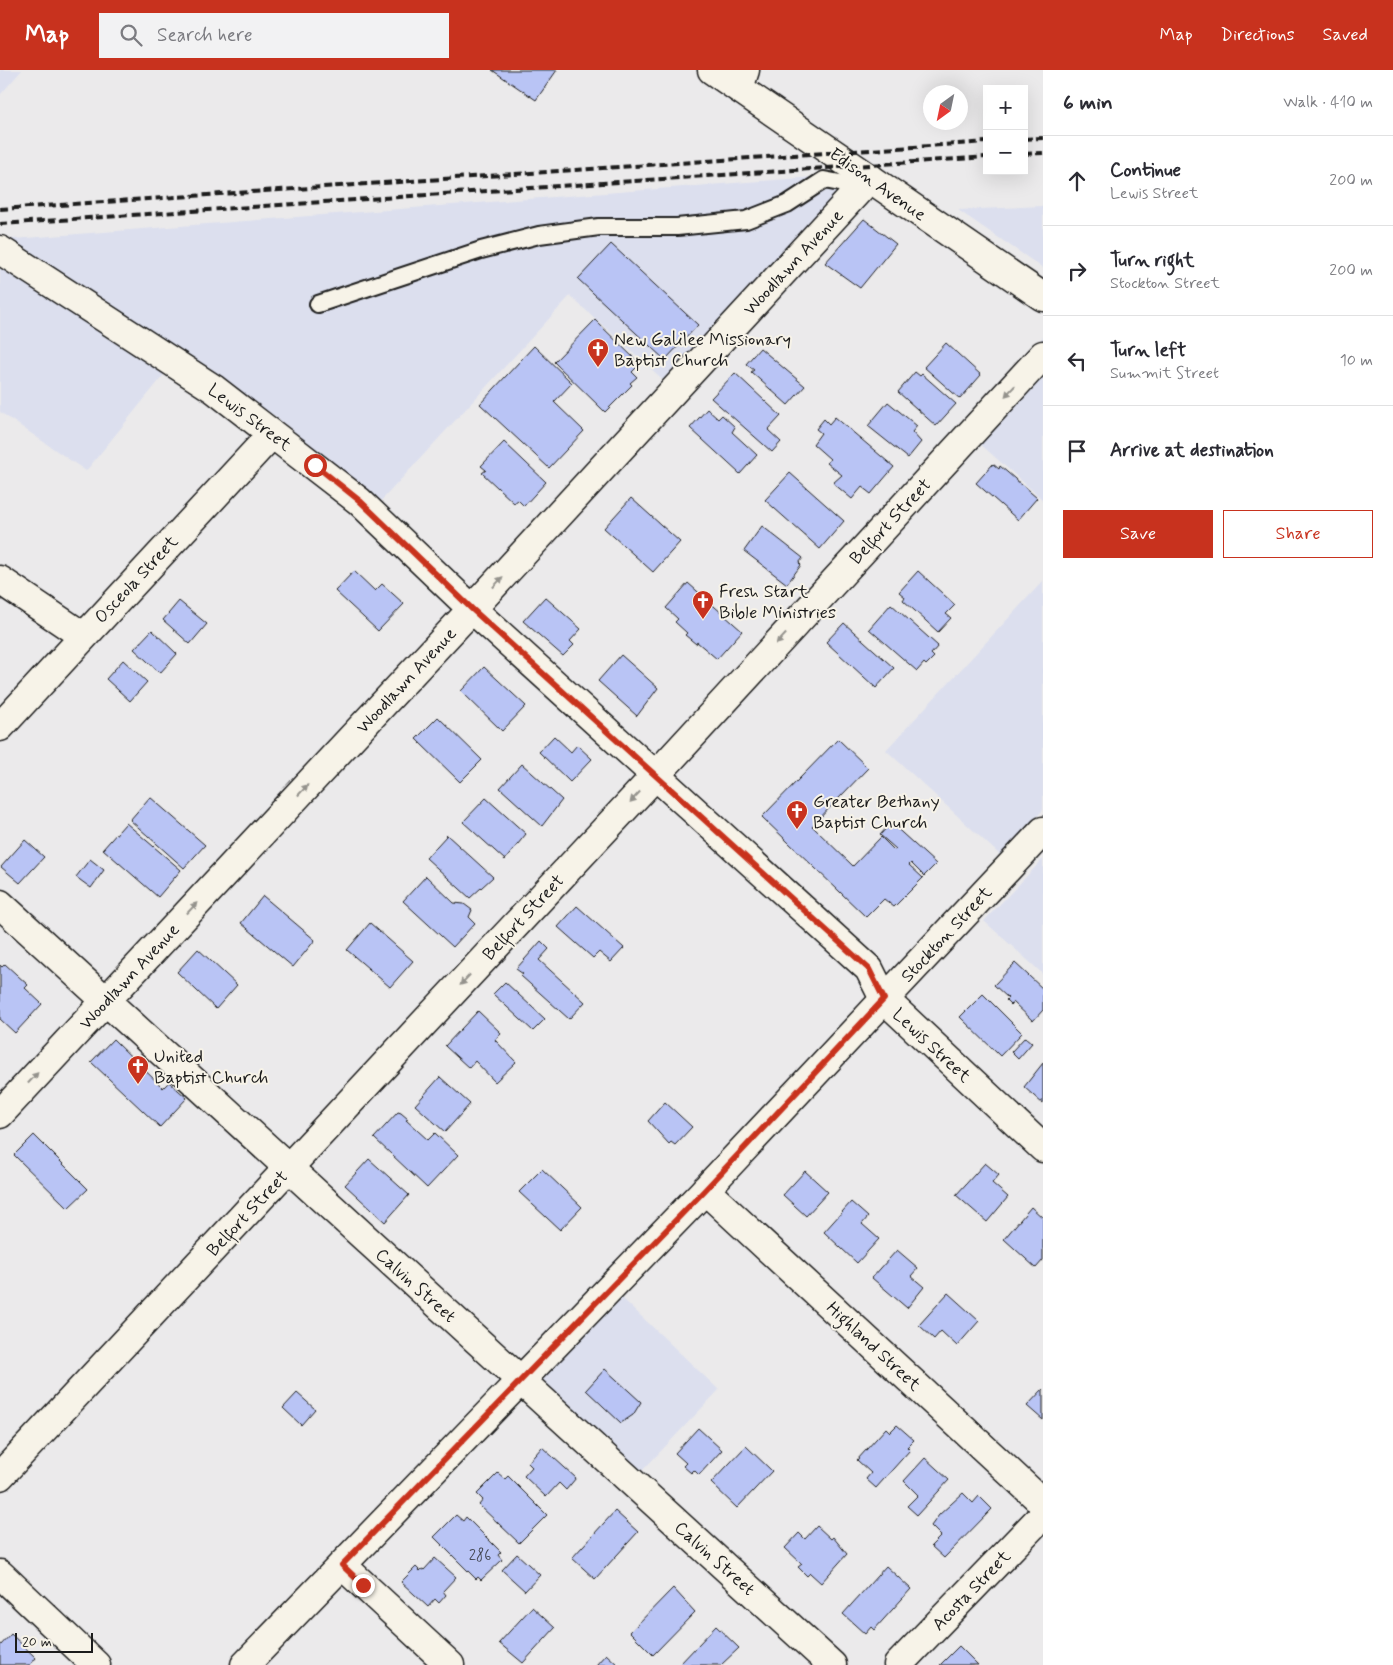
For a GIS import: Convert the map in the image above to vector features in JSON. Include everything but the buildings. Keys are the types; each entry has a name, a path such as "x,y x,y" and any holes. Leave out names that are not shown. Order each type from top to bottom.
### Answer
{"street":[{"name":"Edison Avenue","path":"712,70 742,79 863,186 1043,297"},
{"name":"Woodlawn Avenue","path":"0,1114 472,609 863,186"},
{"name":"Lewis Street","path":"0,250 214,389 360,501 472,609 869,969 884,999 1043,1148"},
{"name":"Belfort Street","path":"0,1476 656,775 1043,355"},
{"name":"Osceola Street","path":"0,726 272,434"},
{"path":"0,580 82,636"},
{"name":"Stockton Street","path":"245,1665 705,1190 1043,831"},
{"name":"Calvin Street","path":"0,904 832,1665"},
{"name":"Highland Street","path":"705,1190 1043,1503"},
{"name":"Acosta Street","path":"898,1665 1043,1515"},
{"path":"342,1565 450,1665"},
{"path":"0,1574 96,1665"}],"lane":[{"path":"318,304 481,250 539,234 598,227 677,227 746,220 787,204 824,180 863,186"}],"shaded area":[{"path":"0,70 22,70 0,95"},
{"path":"826,176 845,190 667,383 570,296 380,502 275,416 180,355 86,471 0,412 0,240"},
{"path":"1043,206 1043,268 958,210"},
{"path":"1043,337 1043,500 959,425"},
{"path":"1043,581 1043,810 1000,855 886,750"},
{"path":"1043,859 1043,974 984,921"},
{"path":"622,1298 719,1390 640,1473 542,1379"}],"railway":[{"path":"1028,139 1043,138"},
{"path":"0,209 983,142"},
{"path":"1028,154 1043,153"},
{"path":"0,224 983,157"}],"place":[{"name":"New Galilee Missionary Baptist Church","path":"598,368"},
{"name":"Fresh Start Bible Ministries","path":"703,620"},
{"name":"Greater Bethany Baptist Church","path":"797,830"},
{"name":"United Baptist Church","path":"138,1085"}],"route":[{"path":"315,465 360,501 472,609 869,969 884,999 705,1190 342,1565 363,1585"}]}
